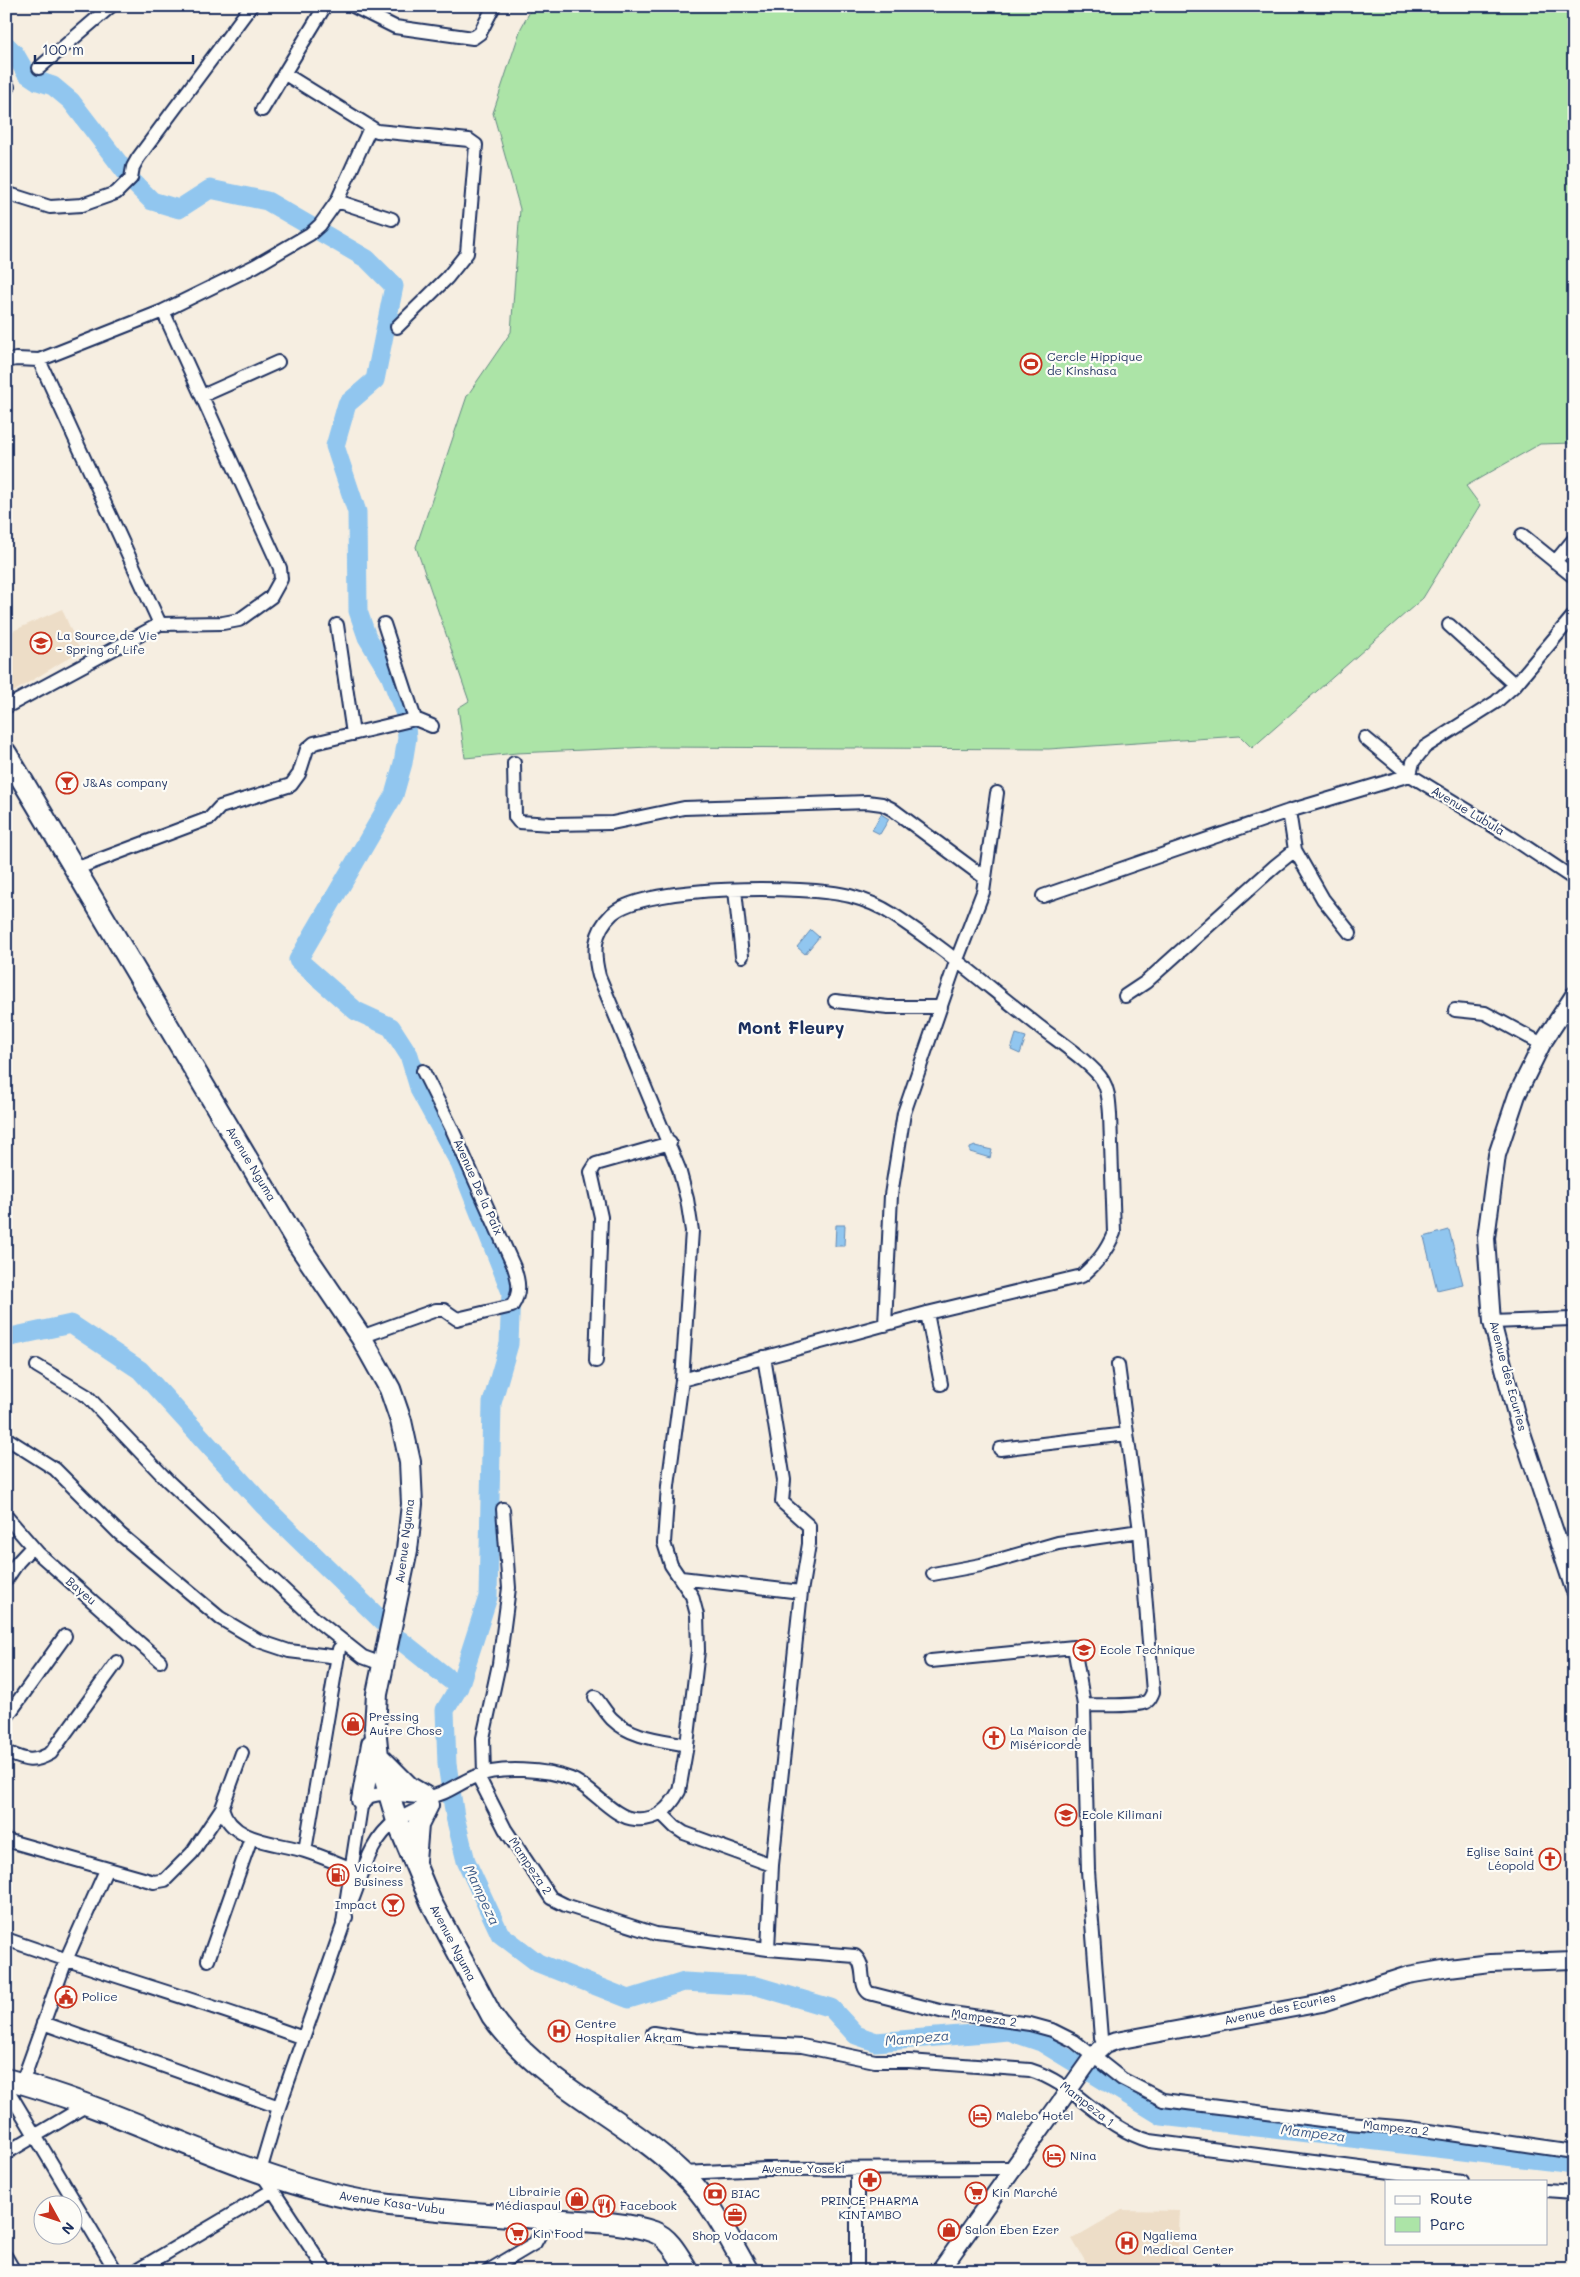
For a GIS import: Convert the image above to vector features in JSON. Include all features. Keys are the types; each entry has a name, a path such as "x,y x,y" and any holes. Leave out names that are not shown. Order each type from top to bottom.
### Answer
{"main road":[{"name":"Avenue Nguma","path":"6,753 298,1244 360,1337 390,1389 401,1421 410,1462 412,1504 407,1550 377,1694 375,1727 378,1756 397,1820 431,1902 492,2016 519,2050 547,2074 636,2136 683,2173 710,2206 748,2271"},
{"path":"362,1800 375,1727"},
{"path":"378,1756 409,1787 432,1800 418,1825 415,1866"},
{"name":"Avenue Kasa-Vubu","path":"12,2083 87,2106 300,2186 360,2200 548,2219 608,2223 654,2232 664,2238 688,2271"}],"street":[{"path":"39,68 111,6"},
{"path":"6,193 50,206 74,206 113,195 131,178 133,166 251,6"},
{"path":"262,110 325,6"},
{"path":"353,6 395,27 470,38 480,33 494,6"},
{"path":"285,74 370,128 384,133 469,140 476,145 467,253 448,278 397,327"},
{"path":"6,361 16,359 39,360 163,311 255,266 310,234 320,225 337,201 370,128"},
{"path":"337,201 392,219"},
{"path":"6,707 160,624 222,623 239,620 271,597 281,579 280,568 163,311"},
{"path":"39,360 160,624"},
{"path":"202,396 278,362"},
{"path":"1522,535 1574,577"},
{"path":"1555,562 1574,539"},
{"path":"1043,896 1289,810 1410,775 1413,762 1425,747 1491,707 1515,684 1574,615"},
{"path":"384,624 412,720"},
{"path":"337,625 353,734"},
{"path":"1449,625 1515,684"},
{"path":"75,869 210,818 220,807 286,788 296,780 310,745 412,720 432,726"},
{"name":"Avenue Lubula","path":"1365,738 1410,775 1511,837 1574,879"},
{"path":"514,762 515,817 519,822 552,824 612,823 684,808 867,802 882,804 892,809 985,878"},
{"path":"884,1325 891,1195 904,1113 956,962 983,892 997,793"},
{"path":"1289,810 1295,850 1324,899 1350,933"},
{"path":"1125,996 1146,982 1295,850"},
{"path":"326,2271 260,2171 279,2107 343,1923 373,1845 378,1837 397,1820 477,1776 515,1770 558,1774 582,1785 619,1814 632,1819 642,1820 662,1814 680,1791 688,1745 698,1651 697,1615 692,1596 671,1565 666,1553 664,1536 668,1486 682,1380 692,1231 687,1198 670,1143 599,976 594,957 595,945 604,924 612,914 640,900 703,890 799,890 850,896 871,903 892,914 1073,1053 1095,1071 1103,1081 1109,1096 1114,1233 1106,1251 1096,1264 1082,1276 927,1313 682,1380"},
{"path":"735,890 742,956"},
{"name":"Avenue des Ecuries","path":"1574,995 1542,1044 1517,1095 1497,1155 1486,1238 1492,1322 1517,1418 1574,1589"},
{"path":"835,1001 888,1007 941,1007"},
{"path":"1455,1010 1485,1013 1542,1044"},
{"name":"Avenue De la Paix","path":"360,1337 436,1310 444,1310 458,1320 510,1306 520,1284 451,1127 423,1071"},
{"path":"596,1361 601,1217 591,1172 592,1167 670,1143"},
{"path":"927,1313 941,1384"},
{"path":"1492,1322 1572,1319"},
{"path":"764,1357 784,1480 782,1502 810,1526 801,1592 772,1865 768,1949"},
{"path":"1084,1704 1111,1705 1145,1702 1153,1692 1140,1531 1118,1365"},
{"path":"37,1366 87,1396 168,1481 341,1640 363,1657 382,1664"},
{"path":"1000,1449 1127,1434"},
{"path":"6,1438 55,1469 120,1534 220,1618 266,1644 289,1651 338,1657"},
{"path":"477,1776 499,1664 509,1588 503,1509"},
{"name":"Bayeu","path":"6,1516 32,1548 160,1661"},
{"path":"932,1574 982,1565 1058,1543 1140,1531"},
{"path":"6,1580 12,1560 32,1548"},
{"path":"681,1578 801,1592"},
{"path":"6,1718 18,1705 65,1636"},
{"path":"305,1851 341,1640"},
{"path":"931,1661 1074,1647 1084,1704 1088,1871 1101,2038 1095,2055 940,2271"},
{"path":"6,1752 25,1760 39,1760 51,1753 117,1662"},
{"path":"595,1697 613,1720 635,1732 651,1738 688,1745"},
{"path":"6,1840 106,1870 154,1882 165,1880 192,1853 222,1808 242,1753"},
{"name":"Mampeza 2","path":"477,1776 505,1829 551,1898 558,1902 644,1931 768,1949 855,1956 862,1963 866,1991 872,1994 944,2012 1030,2024 1052,2030 1074,2041 1095,2055 1122,2079 1163,2100 1337,2122 1409,2128 1574,2152"},
{"path":"343,1923 362,1800 372,1795 389,1794 432,1800"},
{"path":"222,1808 228,1822 251,1838 305,1851 352,1869"},
{"path":"662,1814 674,1828 684,1833 772,1865"},
{"path":"208,1960 251,1838"},
{"path":"106,1870 66,1960 42,2023 12,2083 36,2137 116,2271"},
{"path":"6,1939 66,1960 235,2013 303,2038"},
{"name":"Avenue des Ecuries","path":"1095,2055 1116,2040 1322,2003 1408,1976 1490,1964 1571,1959"},
{"path":"42,2023 279,2107"},
{"name":"Mampeza 1","path":"653,2033 696,2040 802,2046 875,2061 909,2061 1030,2070 1048,2075 1071,2088 1119,2129 1150,2141 1453,2180"},
{"path":"6,2153 87,2106"},
{"name":"Avenue Yoseki","path":"683,2173 766,2169 1014,2168"},
{"path":"857,2169 857,2271"},
{"path":"136,2271 273,2190"},
{"path":"1548,2190 1574,2192"},
{"path":"488,2271 534,2243 548,2219"},
{"path":"6,2257 14,2271"}],"shaded area":[{"name":"La Source de Vie - Spring of Life","path":"62,609 80,651 13,692 6,679 6,634"},
{"name":"Ngaliema Medical Center","path":"1122,2210 1180,2211 1177,2271 1091,2271 1072,2239"}],"green space":[{"name":"Cercle Hippique de Kinshasa","path":"533,6 1574,6 1574,443 1540,444 1466,486 1480,505 1423,598 1252,748 1240,736 1049,749 650,747 517,753 465,758 458,708 469,701 416,547 467,396 511,332 520,209 493,113 521,28"}],"water":[{"path":"881,814 889,819 880,834 872,830"},
{"path":"811,930 819,937 805,954 797,947"},
{"path":"1016,1034 1026,1037 1020,1054 1011,1050"},
{"path":"975,1146 992,1150 990,1158 970,1152 970,1148"},
{"path":"836,1225 845,1225 844,1246 835,1246"},
{"path":"1449,1230 1463,1284 1437,1290 1424,1237"}],"waterway":[{"name":"Mampeza","path":"6,45 15,54 26,73 38,81 53,86 71,101 134,183 152,201 179,209 210,189 267,201 367,259 394,286 375,380 347,404 335,446 357,512 358,611 367,637 390,675 405,714 407,738 403,763 394,795 298,960 356,1011 391,1027 409,1055 420,1091 460,1164 511,1292 509,1344 492,1403 488,1597 459,1687 445,1710 447,1764 455,1817 466,1861 500,1934 538,1963 629,1999 684,1982 757,1986 831,2008 856,2035 876,2042 1009,2031 1041,2042 1162,2116 1574,2164"},
{"path":"6,1338 71,1324 140,1370 264,1506 385,1624"},
{"path":"400,1640 459,1687"}],"place":[{"name":"Cercle Hippique de Kinshasa","path":"1031,364"},
{"name":"La Source de Vie - Spring of Life","path":"41,643"},
{"name":"J&As company","path":"67,783"},
{"name":"Ecole Technique","path":"1084,1650"},
{"name":"Pressing Autre Chose","path":"353,1724"},
{"name":"La Maison de Miséricorde","path":"994,1738"},
{"name":"Ecole Kilimani","path":"1066,1815"},
{"name":"Eglise Saint Léopold","path":"1550,1859"},
{"name":"Victoire Business","path":"338,1875"},
{"name":"Impact","path":"393,1905"},
{"name":"Police","path":"66,1997"},
{"name":"Centre Hospitalier Akram","path":"559,2031"},
{"name":"Malebo Hotel","path":"980,2116"},
{"name":"Nina","path":"1054,2156"},
{"name":"PRINCE PHARMA KINTAMBO","path":"870,2180"},
{"name":"Kin Marché","path":"976,2193"},
{"name":"BIAC","path":"715,2194"},
{"name":"Librairie Médiaspaul","path":"577,2199"},
{"name":"Facebook","path":"604,2206"},
{"name":"Shop Vodacom","path":"735,2215"},
{"name":"Salon Eben Ezer","path":"949,2230"},
{"name":"Kin Food","path":"517,2234"},
{"name":"Ngaliema Medical Center","path":"1127,2243"}],"district":[{"name":"Mont Fleury","path":"791,1028"}]}
